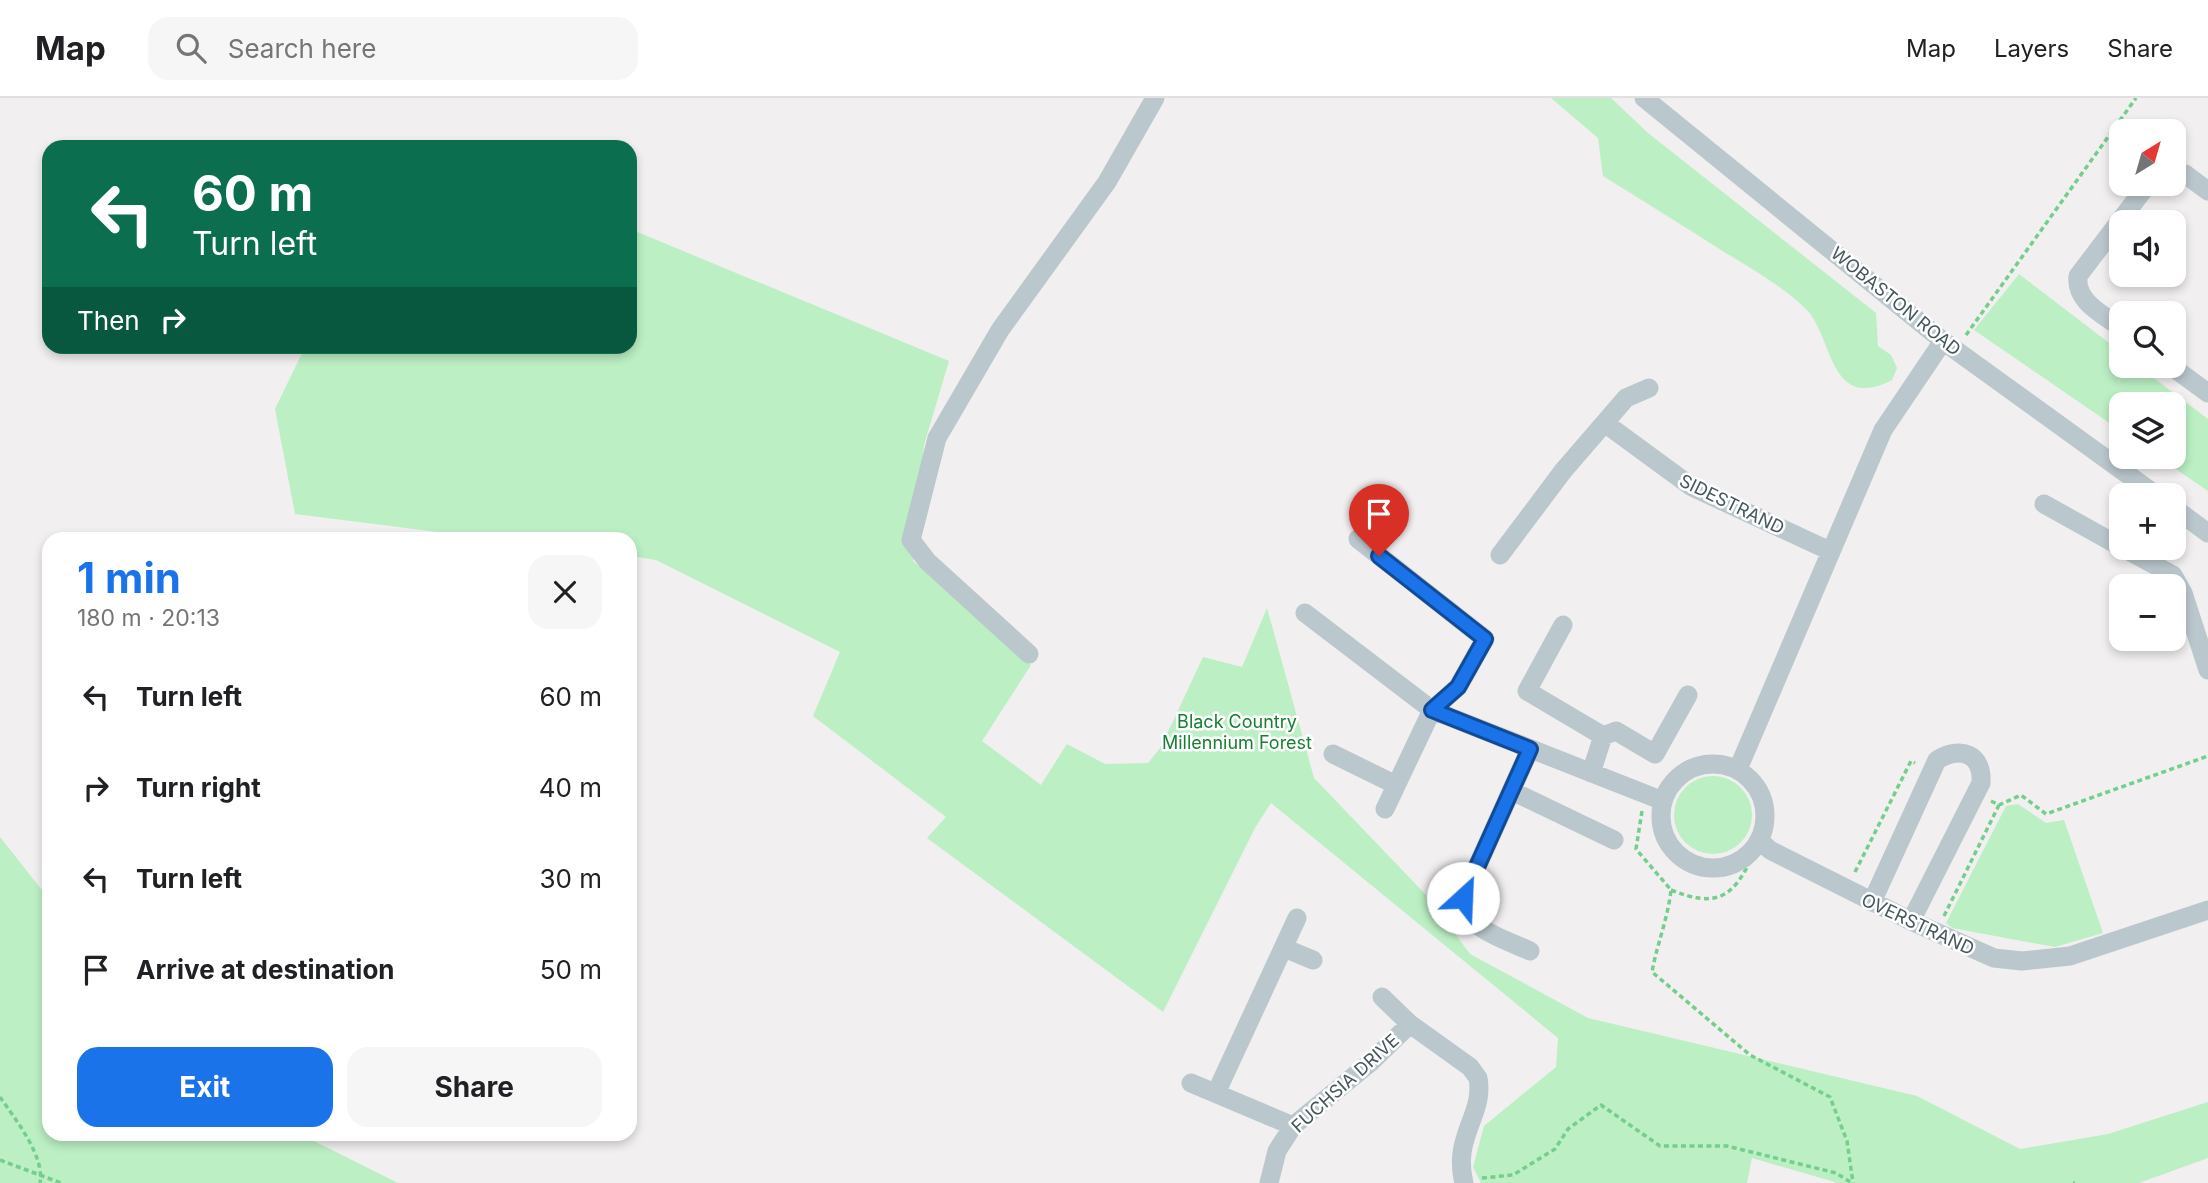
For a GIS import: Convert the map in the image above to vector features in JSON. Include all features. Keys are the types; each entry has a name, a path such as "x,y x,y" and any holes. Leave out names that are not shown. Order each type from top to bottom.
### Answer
{"street":[{"path":"1029,654 927,561 911,540 937,439 1000,330 1107,182 1155,98"},
{"name":"WOBASTON ROAD","path":"1644,98 1943,341 2139,483"},
{"path":"2186,175 2208,191"},
{"path":"2109,319 2082,298 2077,288 2078,276 2139,196"},
{"path":"1738,769 1883,430 1943,341"},
{"path":"2186,377 2208,393"},
{"path":"1500,555 1563,471 1606,425 1626,398 1648,388"},
{"name":"SIDESTRAND","path":"1606,425 1692,487 1830,551"},
{"path":"2044,504 2109,540"},
{"path":"2186,517 2208,533"},
{"path":"1358,539 1485,639 1458,687 1432,710 1385,809"},
{"path":"2146,560 2173,575 2183,593 2208,670"},
{"path":"1305,613 1432,710 1654,798 1664,835 1673,850 1686,861 1718,869 1735,864 1749,854 1760,841 1765,825 1763,801 1751,779 1738,769 1723,764 1692,767 1654,798"},
{"path":"1563,625 1527,691 1603,736"},
{"path":"1603,736 1616,731 1655,754 1688,695"},
{"path":"1591,773 1603,736"},
{"path":"1530,749 1463,898 1462,909 1473,922 1530,951"},
{"path":"1872,902 1937,760 1950,752 1962,753 1976,759 1982,770 1976,793 1911,921"},
{"path":"1333,754 1396,785"},
{"path":"1512,791 1614,840"},
{"name":"OVERSTRAND","path":"1760,841 1770,850 1846,889 1935,933 1994,958 2044,960 2070,956 2208,909"},
{"path":"1216,1093 1297,918"},
{"path":"1284,948 1313,960"},
{"name":"FUCHSIA DRIVE","path":"1382,997 1410,1024 1470,1067 1478,1078 1476,1107 1464,1133 1460,1159 1463,1182"},
{"name":"FUCHSIA DRIVE","path":"1269,1183 1277,1150 1293,1126 1371,1062 1410,1024"},
{"path":"1191,1083 1293,1126"}],"path":[{"path":"1965,337 2136,98"},
{"path":"1935,933 1999,805 2021,795 2046,814 2208,756"},
{"path":"1846,889 1911,761 1932,772"},
{"path":"1976,793 1999,805"},
{"path":"1654,798 1636,849 1671,890 1695,899 1720,898 1741,882 1760,841"},
{"path":"1671,890 1669,914 1656,947 1652,972 1750,1055 1830,1097 1847,1140 1852,1183"},
{"path":"0,1097 29,1140 42,1176 40,1183"},
{"path":"1463,1182 1513,1175 1555,1149 1568,1129 1601,1105 1660,1146 1727,1146 1836,1173 1852,1183"},
{"path":"0,1160 61,1183"}],"green space":[{"path":"1551,98 1611,98 1648,133 1876,313 1878,346 1891,355 1897,368 1892,380 1871,388 1855,387 1844,379 1835,367 1814,320 1805,308 1765,277 1603,176 1598,138"},
{"name":"Black Country Millennium Forest","path":"637,232 949,361 924,445 913,561 1031,665 982,741 1041,785 1067,744 1105,764 1148,763 1161,747 1203,657 1242,667 1267,608 1314,778 1428,897 1470,954 1588,1018 1917,1096 2020,1149 2108,1134 2208,1102 2208,1158 2139,1183 1838,1183 1752,1158 1747,1183 1481,1183 1473,1167 1484,1126 1556,1067 1558,1038 1271,803 1255,828 1163,1012 927,838 946,817 813,716 840,652 656,560 637,557 637,532 438,532 295,514 275,409 302,354 637,354"},
{"path":"2019,274 2109,343 2109,378 2154,378 2172,392 2109,392 2109,423 1974,330"},
{"path":"2186,402 2208,419 2208,491 2176,469 2186,469"},
{"path":"1713,776 1728,779 1745,793 1752,815 1749,830 1735,847 1713,854 1698,851 1681,837 1674,815 1677,800 1691,783"},
{"path":"2018,804 2046,823 2064,820 2103,933 2055,947 1952,928 1946,923 2006,806"},
{"path":"0,837 42,890 42,1141 314,1141 398,1183 0,1183"}],"route":[{"path":"1379,556 1485,639 1458,687 1432,710 1530,749 1463,898"}]}
